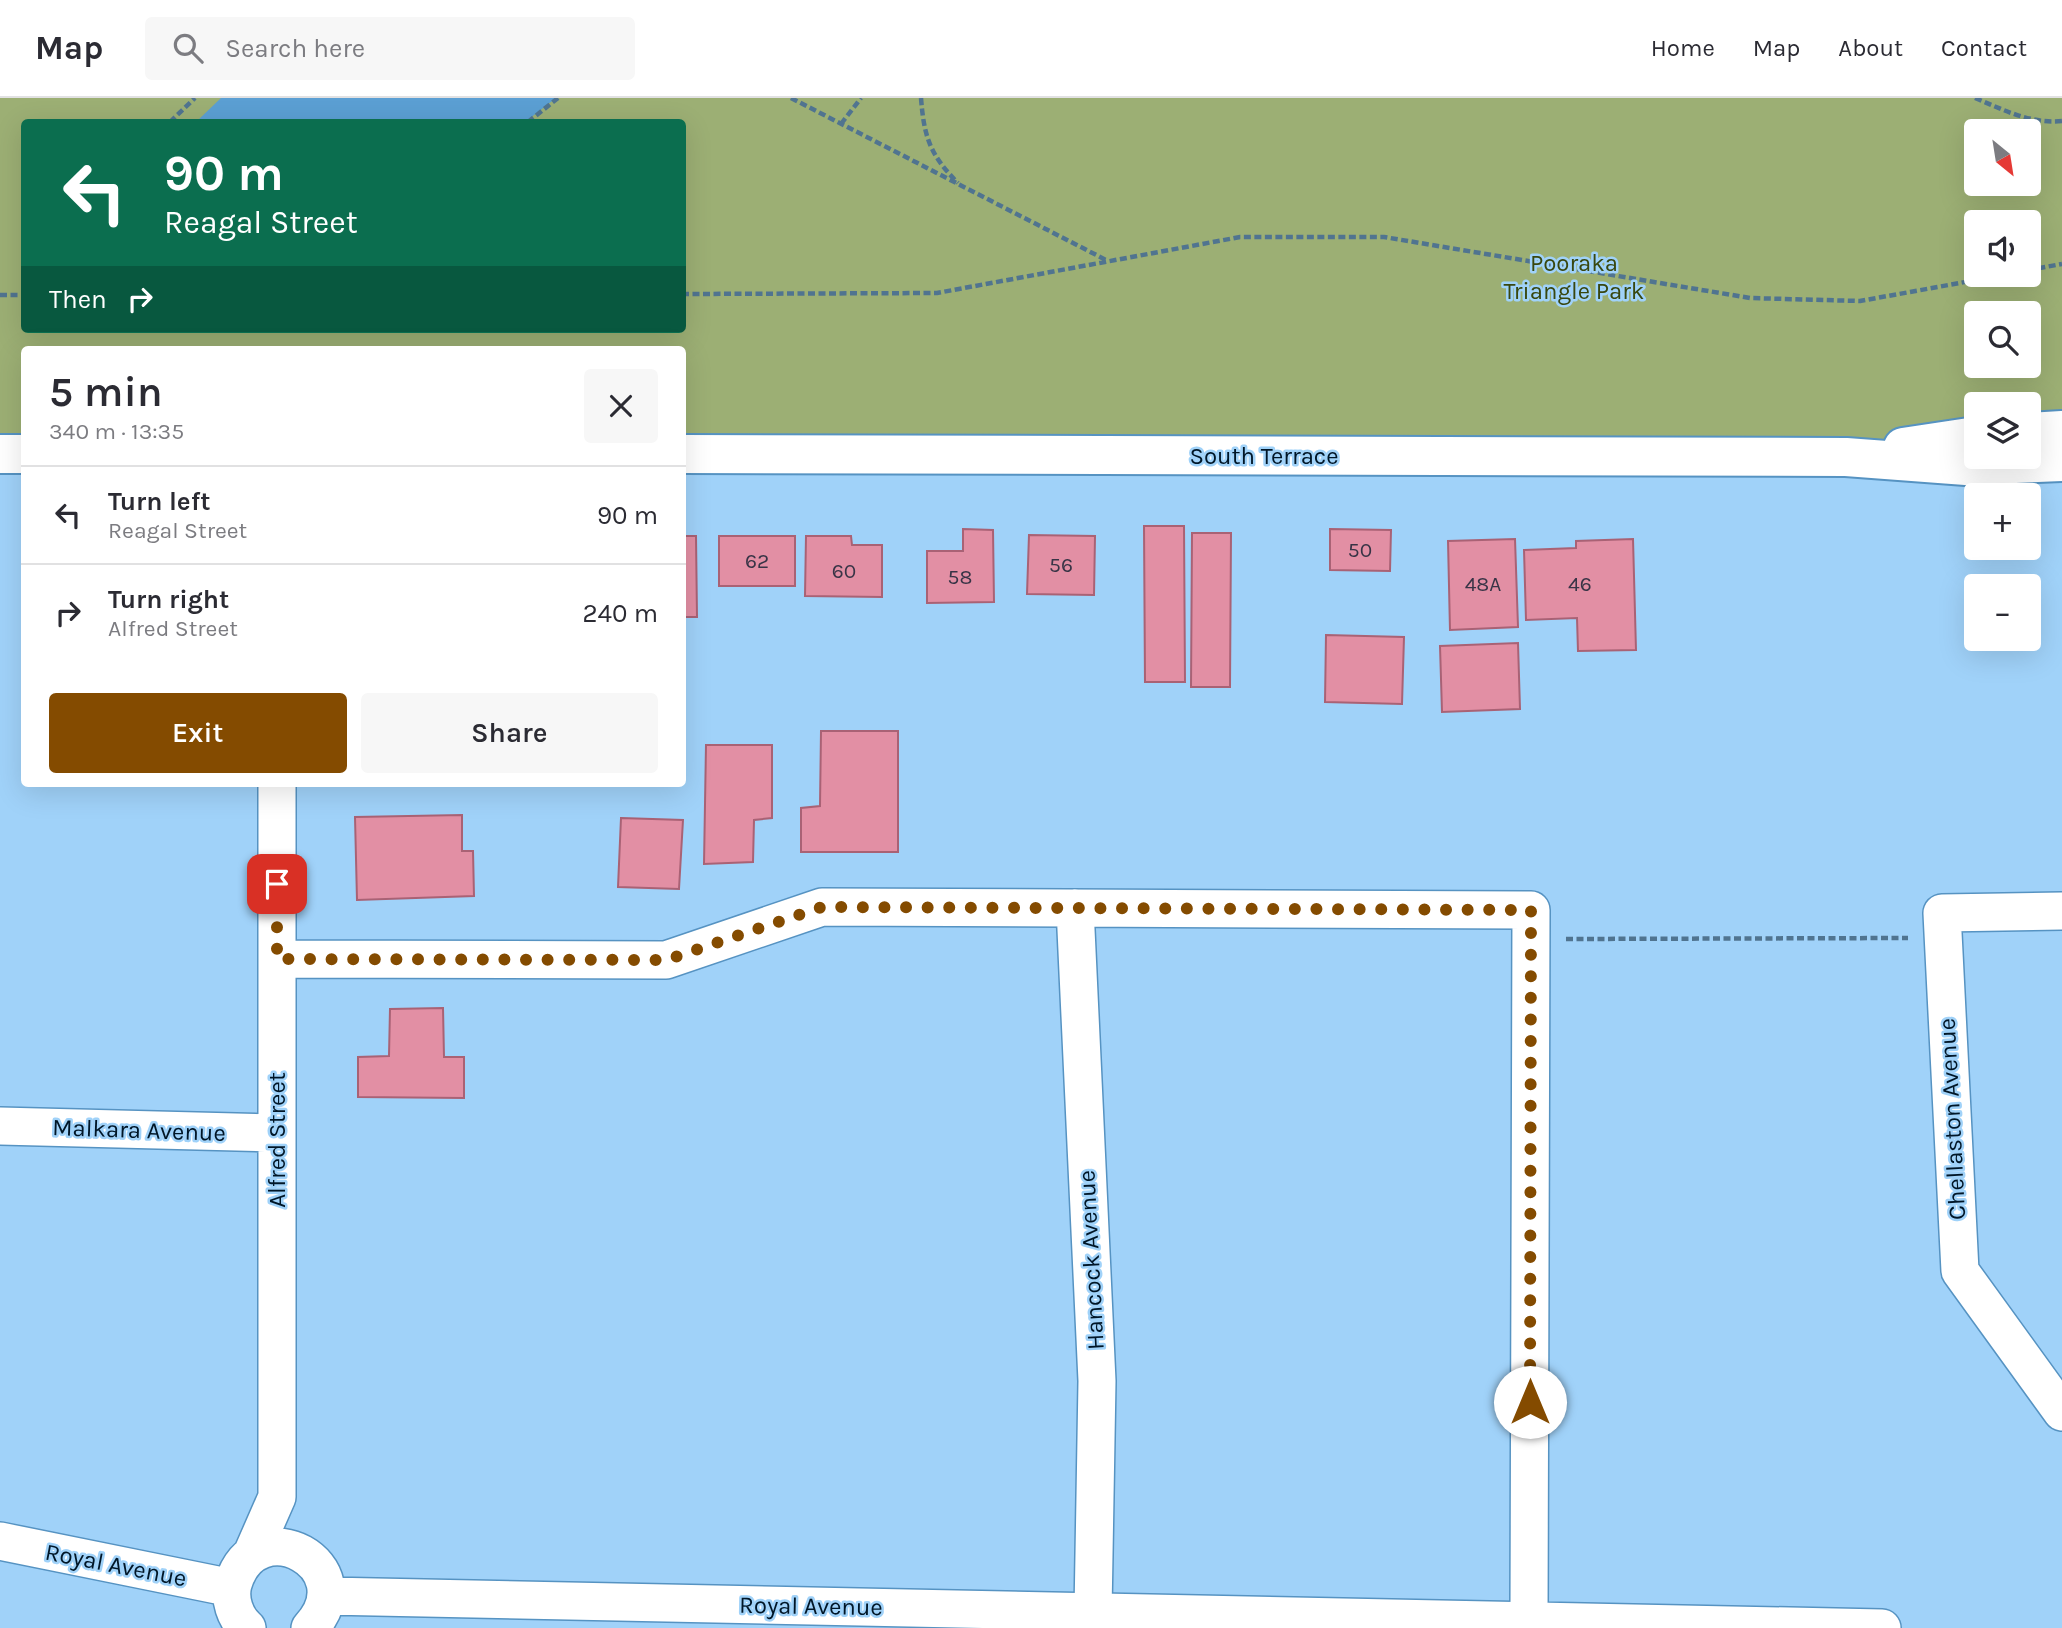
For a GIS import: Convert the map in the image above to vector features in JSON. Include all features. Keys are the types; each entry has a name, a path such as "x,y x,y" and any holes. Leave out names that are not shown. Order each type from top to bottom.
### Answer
{"street":[{"path":"2041,431 2062,430"},
{"name":"South Terrace","path":"1846,457 1964,438"},
{"path":"0,454 21,454"},
{"name":"South Terrace","path":"686,454 1846,457 1966,466 2062,463"},
{"name":"Alfred Street","path":"232,1588 238,1570 252,1554 277,1497 277,787"},
{"path":"277,959 666,960 822,907 1075,908 1531,924 1529,1620"},
{"name":"Hancock Avenue","path":"1075,908 1097,1381 1093,1612"},
{"name":"Chellaston Avenue","path":"2062,911 1942,913 1960,1271 2062,1412"},
{"name":"Malkara Avenue","path":"0,1126 277,1133"},
{"name":"Alfred Street","path":"277,1497 305,1554 321,1571 327,1595"},
{"name":"Royal Avenue","path":"0,1541 232,1588"},
{"path":"252,1554 277,1546 293,1548 305,1554"},
{"path":"232,1588 235,1614 247,1628"},
{"path":"310,1628 321,1616 327,1595"},
{"name":"Royal Avenue","path":"327,1595 887,1618 1093,1612 1375,1623 1529,1620 1879,1628"}],"path":[{"path":"173,119 195,98"},
{"path":"532,119 558,98"},
{"path":"791,98 1109,262"},
{"path":"841,124 861,98"},
{"path":"921,98 926,139 939,164 961,186"},
{"path":"1975,98 2018,116 2044,122 2062,121"},
{"path":"686,294 937,293 1240,237 1384,237 1750,298 1860,301 1964,282"},
{"path":"2041,268 2062,264"},
{"path":"0,295 21,295"},
{"path":"1531,924 1943,937"}],"green space":[{"name":"Pooraka Triangle Park","path":"0,98 2062,98 2062,431 2041,432 2041,392 1964,392 1964,438 1846,457 686,454 686,346 21,346 21,455 0,455"}],"water":[{"path":"221,98 556,98 529,119 199,119"}],"building":[{"path":"1144,526 1184,526 1185,682 1145,682"},
{"path":"963,529 993,530 994,602 927,603 927,551 963,551"},
{"path":"1330,529 1391,530 1390,571 1330,570"},
{"path":"1192,533 1231,533 1230,687 1191,687"},
{"path":"1029,535 1095,536 1094,595 1027,594"},
{"path":"686,536 696,536 697,617 686,617"},
{"path":"719,536 795,536 795,586 719,586"},
{"path":"806,536 851,536 852,545 882,545 882,597 805,596"},
{"path":"1515,539 1518,627 1450,630 1448,541"},
{"path":"1633,539 1636,650 1578,651 1577,618 1526,620 1524,550 1576,548 1576,541"},
{"path":"1326,635 1404,637 1402,704 1325,702"},
{"path":"1518,643 1520,709 1442,712 1440,646"},
{"path":"821,731 898,731 898,852 801,852 801,808 820,806"},
{"path":"706,745 772,745 772,818 754,820 753,862 704,864"},
{"path":"462,815 462,851 473,851 474,896 357,900 355,817"},
{"path":"621,818 683,820 679,889 618,887"},
{"path":"443,1008 444,1057 464,1057 464,1098 358,1097 358,1057 389,1056 390,1009"}],"route":[{"path":"277,884 277,959 666,960 822,907 1531,910 1530,1402"}]}
